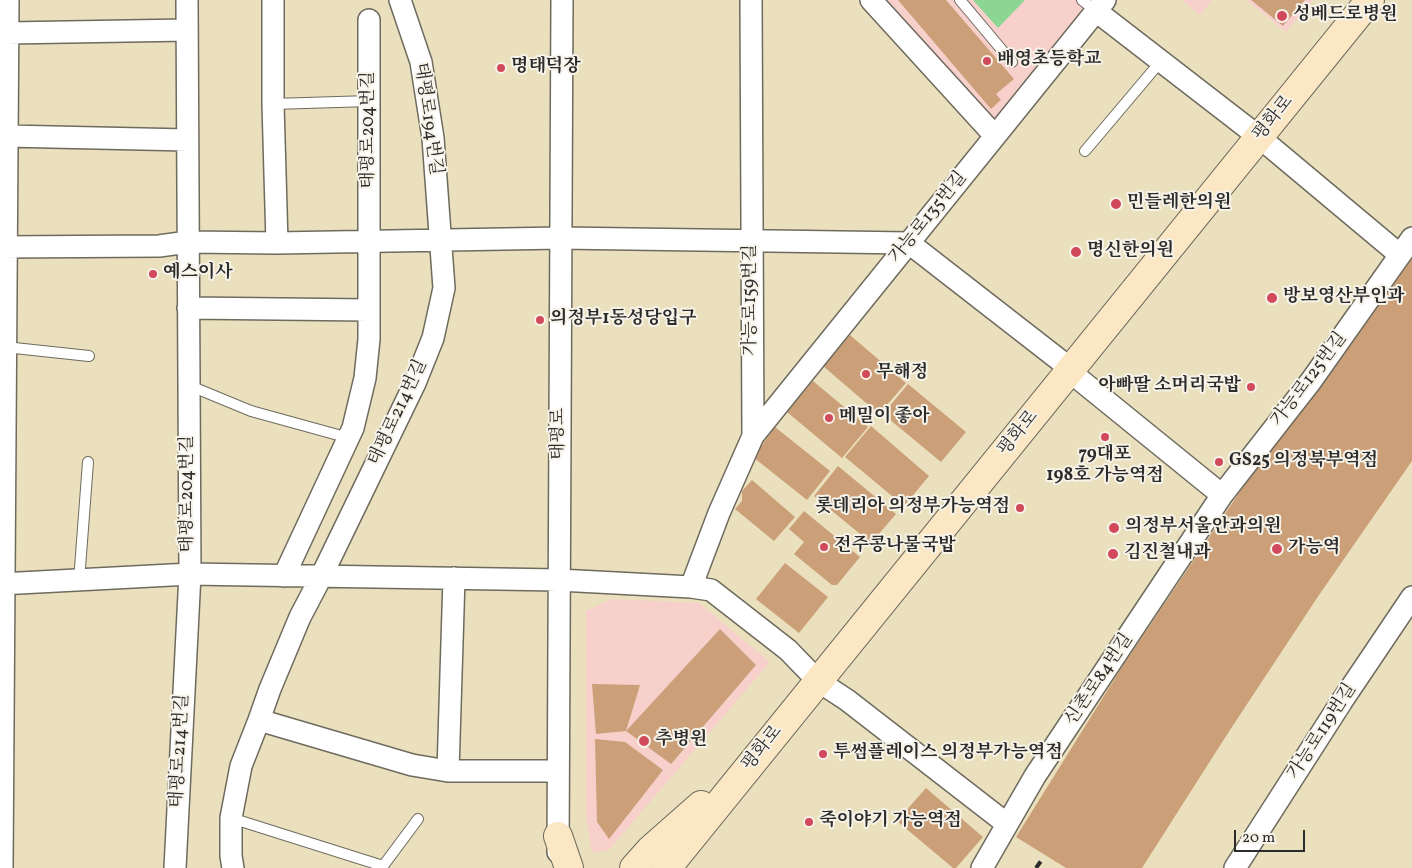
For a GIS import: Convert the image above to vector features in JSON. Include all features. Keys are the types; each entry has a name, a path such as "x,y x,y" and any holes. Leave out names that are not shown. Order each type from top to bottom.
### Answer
{"main road":[{"name":"평화로","path":"667,868 1370,0"},
{"path":"634,868 650,850 758,755"},
{"path":"558,836 569,868"}],"street":[{"path":"2,868 2,584 5,347 3,247 7,136 4,60 8,34 8,0"},
{"path":"187,0 188,242"},
{"path":"274,0 273,104 277,243"},
{"name":"태평로194번길","path":"400,0 421,62 433,138 441,240"},
{"name":"태평로","path":"558,868 562,0"},
{"name":"가능로159번길","path":"691,587 719,513 753,436 751,0"},
{"path":"871,0 995,136"},
{"path":"1094,4 1161,61 1259,138 1406,246"},
{"name":"가능로135번길","path":"753,436 995,136 1094,4"},
{"name":"태평로204번길","path":"284,576 349,438 365,378 369,339 370,20"},
{"path":"8,34 187,30"},
{"path":"7,136 187,140"},
{"path":"3,247 159,246 188,242 277,243 561,238 751,239 909,243 1071,369 1078,379 1222,495"},
{"name":"태평로214번길","path":"233,868 231,856 231,818 241,766 300,617 394,428 433,338 444,288 441,240"},
{"name":"태평로204번길","path":"188,242 190,574"},
{"name":"가능로125번길","path":"1222,495 1311,381 1406,246"},
{"path":"188,308 369,310"},
{"name":"신촌로84번길","path":"982,868 1035,776 1222,495"},
{"path":"2,584 190,574 321,578 559,580 691,587 711,590 788,650 818,681 847,700 1007,824"},
{"name":"태평로214번길","path":"175,868 190,574"},
{"path":"448,771 454,578"},
{"name":"가능로119번길","path":"1235,868 1342,701 1412,597"},
{"path":"259,720 412,765 448,771 558,772"}],"lane":[{"path":"960,0 1012,62"},
{"path":"1086,151 1161,61"},
{"path":"273,104 370,101"},
{"path":"5,347 89,356"},
{"path":"188,385 250,411 349,438"},
{"path":"79,581 88,462"},
{"path":"231,818 383,866 418,819"}],"shaded area":[{"name":"배영초등학교","path":"881,0 1089,0 994,120"},
{"path":"1182,0 1212,0 1200,15"},
{"name":"성베드로병원","path":"1246,0 1313,0 1286,32"},
{"name":"추병원","path":"611,599 699,603 770,662 608,851 592,852 586,819 586,611"}],"green space":[{"path":"973,0 1025,0 998,28"}],"building":[{"path":"898,0 946,0 1014,79 996,94 1001,100 991,109"},
{"name":"성베드로병원","path":"1251,0 1305,0 1283,26"},
{"name":"가능역","path":"1412,251 1412,461 1319,595 1142,868 1066,868 1016,837 1122,667 1243,487"},
{"path":"850,335 906,383 879,414 823,366"},
{"path":"813,381 868,427 842,458 787,412"},
{"path":"908,384 966,432 941,462 883,414"},
{"path":"871,426 929,476 904,506 845,457"},
{"path":"775,427 830,471 807,500 753,457"},
{"path":"838,466 896,514 871,543 814,496"},
{"path":"752,480 795,517 774,541 735,509 742,501 742,491"},
{"path":"804,511 860,557 837,585 832,585 794,554 804,542 789,529"},
{"path":"785,563 828,597 799,633 756,599"},
{"path":"720,629 756,665 671,764 626,731"},
{"path":"592,684 640,685 626,731 596,734"},
{"path":"595,739 625,742 663,770 609,839 597,822"},
{"path":"926,788 983,837 956,868 953,868 897,821"}],"railway":[{"path":"1036,868 1041,861"}],"place":[{"name":"성베드로병원","path":"1282,16"},
{"name":"배영초등학교","path":"987,61"},
{"name":"명태덕장","path":"501,68"},
{"name":"민들레한의원","path":"1116,204"},
{"name":"명신한의원","path":"1076,252"},
{"name":"예스이사","path":"153,274"},
{"name":"방보영산부인과","path":"1272,298"},
{"name":"의정부1동성당입구","path":"540,320"},
{"name":"무해정","path":"866,374"},
{"name":"아빠딸 소머리국밥","path":"1251,387"},
{"name":"메밀이 좋아","path":"829,418"},
{"name":"79대포 198호 가능역점","path":"1105,437"},
{"name":"GS25 의정북부역점","path":"1219,462"},
{"name":"롯데리아 의정부가능역점","path":"1020,508"},
{"name":"의정부서울안과의원","path":"1114,528"},
{"name":"전주콩나물국밥","path":"824,547"},
{"name":"가능역","path":"1277,549"},
{"name":"김진철내과","path":"1113,554"},
{"name":"추병원","path":"644,741"},
{"name":"투썸플레이스 의정부가능역점","path":"823,754"},
{"name":"죽이야기 가능역점","path":"809,822"}]}
